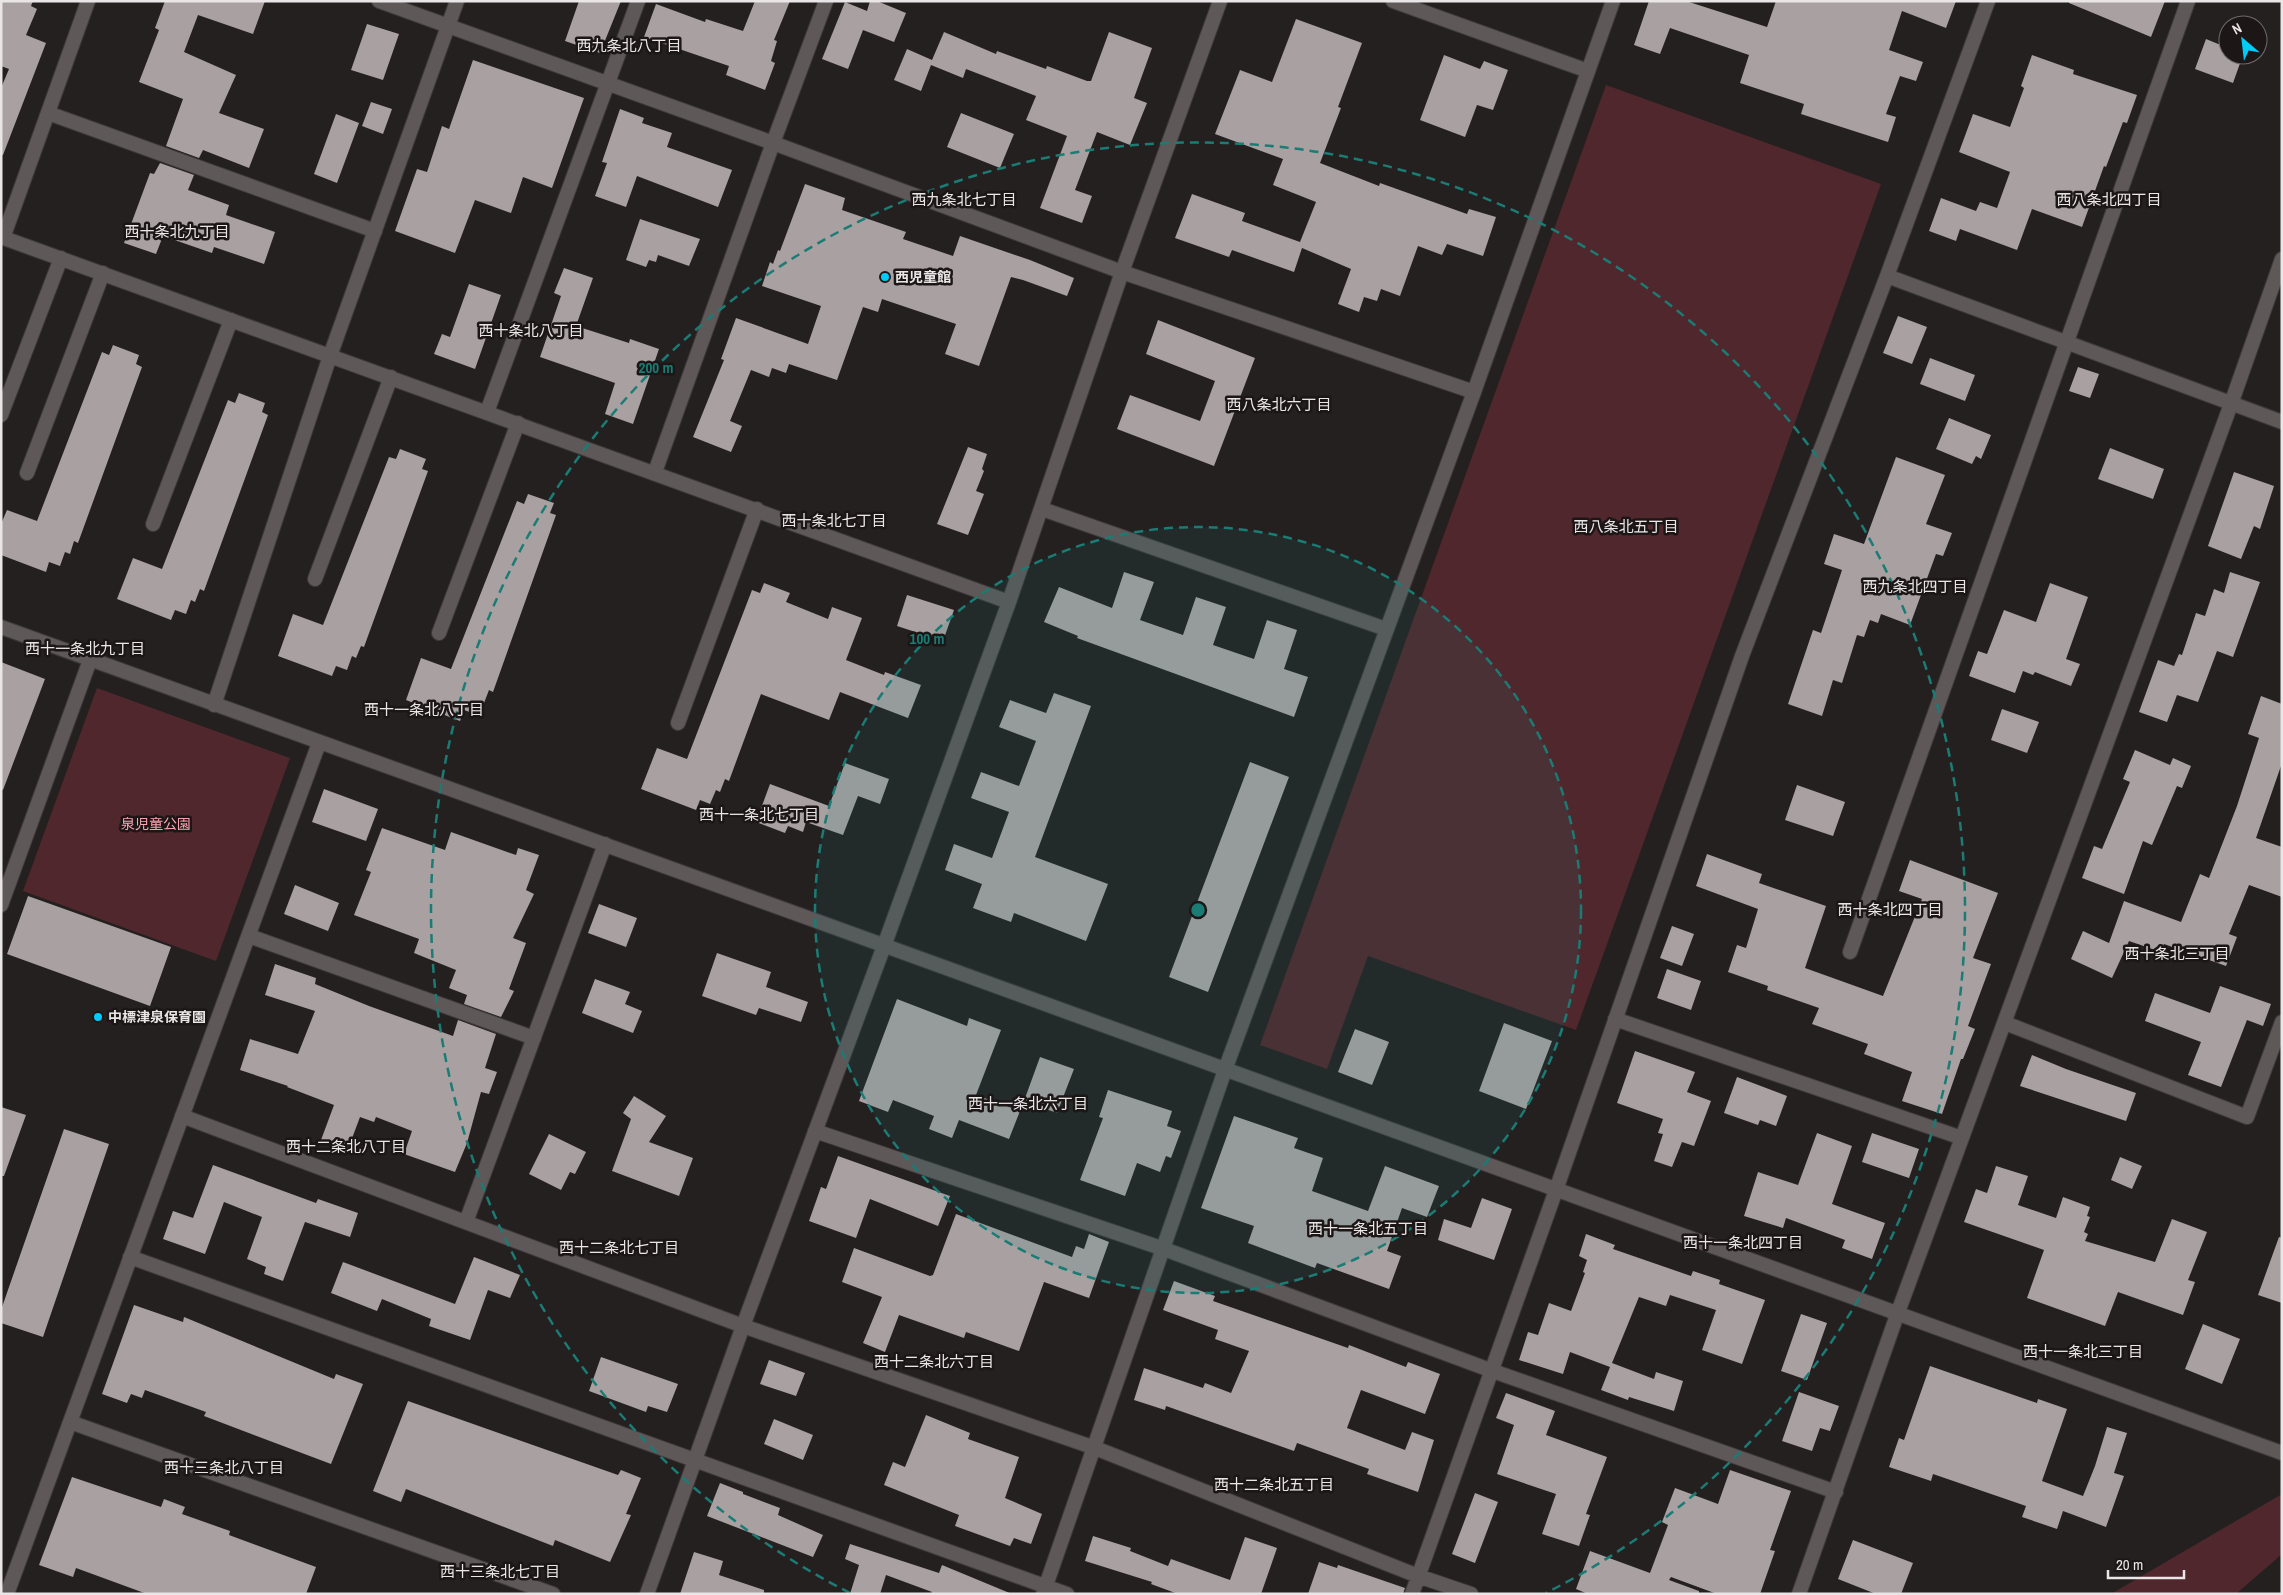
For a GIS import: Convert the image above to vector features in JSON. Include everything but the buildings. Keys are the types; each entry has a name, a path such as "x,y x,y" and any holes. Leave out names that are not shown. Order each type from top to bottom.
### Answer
{"street":[{"path":"88,1 2,237 655,472 1009,602"},
{"path":"379,1 773,143 1122,272 1474,392"},
{"path":"214,705 330,356 457,1"},
{"path":"487,412 638,1"},
{"path":"655,472 826,1"},
{"path":"647,1594 694,1460 1009,602 1122,272 1220,1"},
{"path":"1393,1 1588,71"},
{"path":"1044,1590 1225,1070 1474,392 1613,1"},
{"path":"1412,1594 1490,1370 1556,1190 1742,656 1887,276 1988,1"},
{"path":"1850,952 2188,1"},
{"path":"48,113 375,231"},
{"path":"1,415 61,258"},
{"path":"1799,1594 1897,1315 2118,709 2232,404 2282,259"},
{"path":"27,472 103,273"},
{"path":"1887,276 2282,422"},
{"path":"153,524 231,320"},
{"path":"314,579 391,378"},
{"path":"440,633 518,423"},
{"path":"678,723 757,509"},
{"path":"1042,509 1386,629"},
{"path":"1,627 605,844 1897,1315 2282,1453"},
{"path":"1,905 90,660"},
{"path":"7,1594 319,742"},
{"path":"466,1222 605,844"},
{"path":"248,936 534,1038"},
{"path":"1615,1018 1962,1138"},
{"path":"2005,1023 2247,1116 2282,1022"},
{"path":"182,1116 743,1326 1095,1448 1418,1576 1471,1594"},
{"path":"815,1131 1164,1249 1490,1370 1836,1492"},
{"path":"130,1258 694,1460 1044,1590 1067,1594"},
{"path":"70,1422 553,1594"}],"green space":[{"path":"1606,85 1881,184 1576,1030 1368,956 1327,1069 1260,1045"},
{"name":"泉児童公園","path":"97,688 290,758 216,961 23,891"},
{"path":"2282,1494 2282,1554 2236,1594 2111,1594"}],"place":[{"name":"西児童館","path":"885,277"},
{"name":"中標津泉保育園","path":"98,1017"}],"district":[{"name":"西九条北八丁目","path":"629,45"},
{"name":"西九条北七丁目","path":"964,199"},
{"name":"西八条北四丁目","path":"2109,199"},
{"name":"西十条北九丁目","path":"177,231"},
{"name":"西十条北八丁目","path":"531,330"},
{"name":"西八条北六丁目","path":"1279,404"},
{"name":"西十条北七丁目","path":"834,520"},
{"name":"西八条北五丁目","path":"1626,526"},
{"name":"西九条北四丁目","path":"1915,586"},
{"name":"西十一条北九丁目","path":"85,648"},
{"name":"西十一条北八丁目","path":"424,709"},
{"name":"西十一条北七丁目","path":"759,814"},
{"name":"西十条北四丁目","path":"1890,909"},
{"name":"西十条北三丁目","path":"2177,953"},
{"name":"西十一条北六丁目","path":"1028,1103"},
{"name":"西十二条北八丁目","path":"346,1146"},
{"name":"西十一条北五丁目","path":"1368,1228"},
{"name":"西十一条北四丁目","path":"1743,1242"},
{"name":"西十二条北七丁目","path":"619,1247"},
{"name":"西十一条北三丁目","path":"2083,1351"},
{"name":"西十二条北六丁目","path":"934,1361"},
{"name":"西十三条北八丁目","path":"224,1467"},
{"name":"西十二条北五丁目","path":"1274,1484"},
{"name":"西十三条北七丁目","path":"500,1571"}]}
